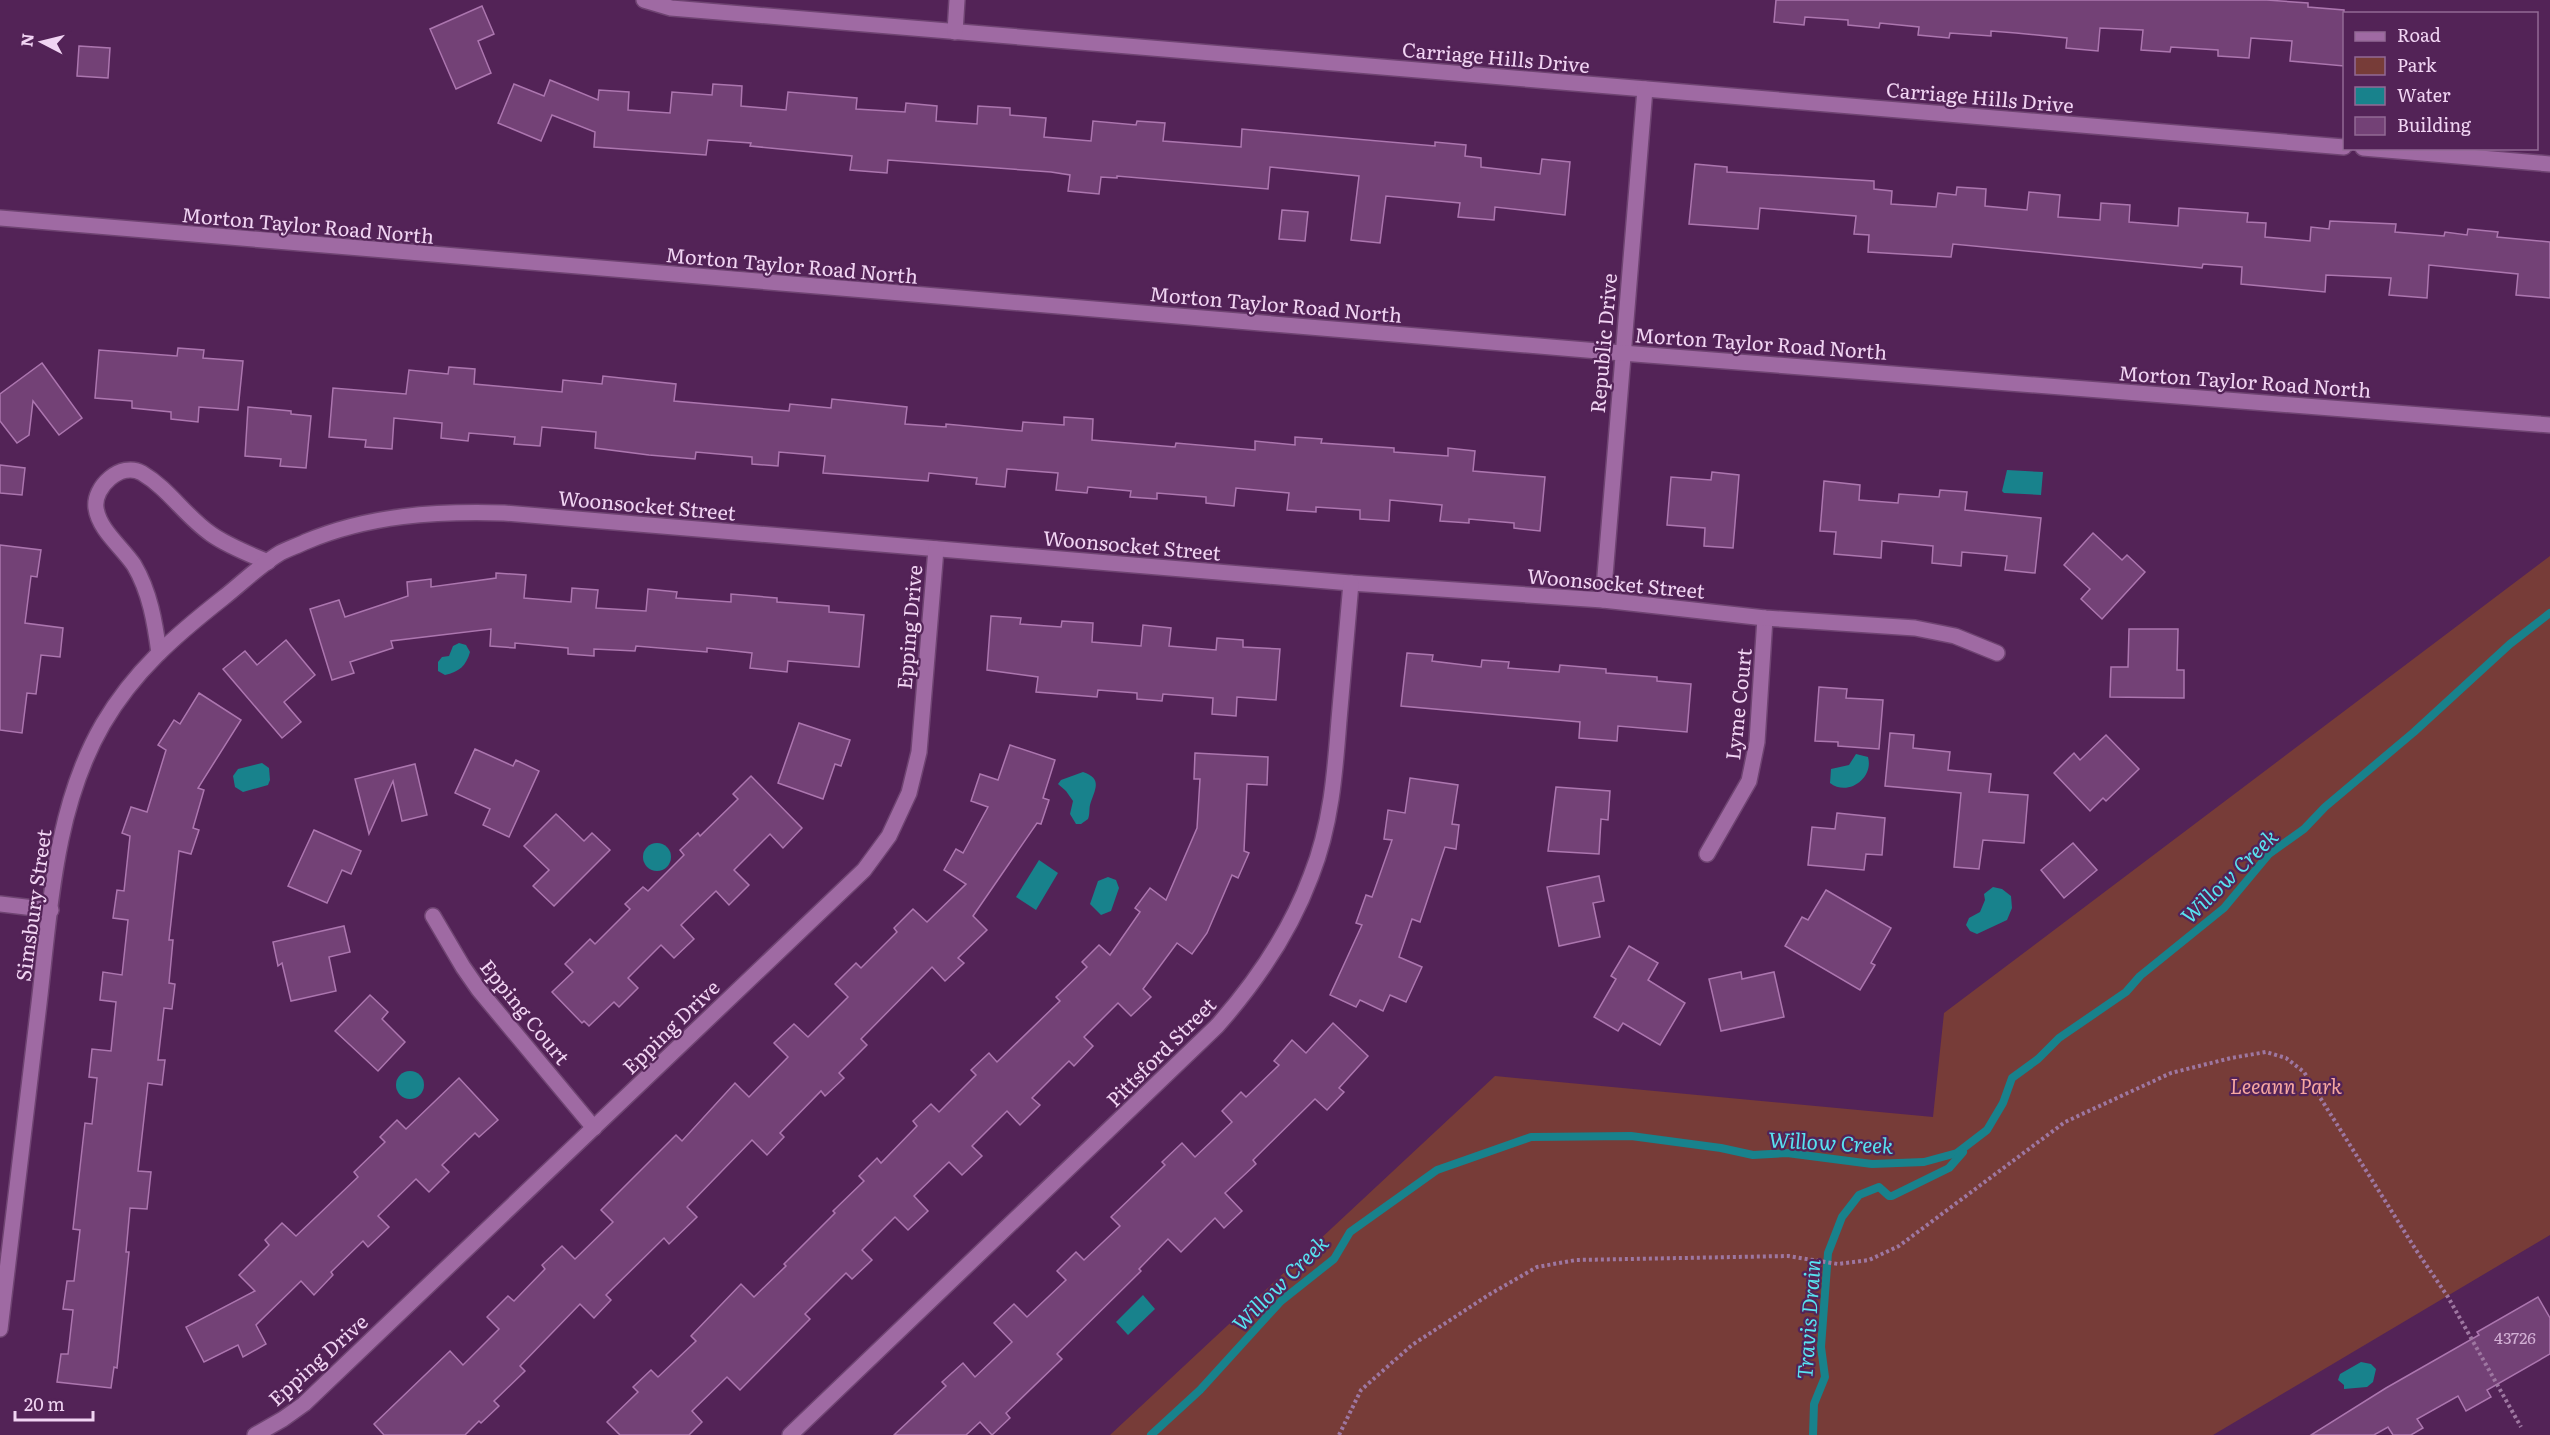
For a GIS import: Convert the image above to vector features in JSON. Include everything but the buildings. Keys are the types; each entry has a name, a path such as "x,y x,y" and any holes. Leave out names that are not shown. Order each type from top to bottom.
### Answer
{"street":[{"name":"Carriage Hills Drive","path":"644,0 671,8 2343,147"},
{"path":"955,32 957,0"},
{"name":"Republic Drive","path":"1603,600 1645,89"},
{"path":"2386,150 2550,164"},
{"name":"Morton Taylor Road North","path":"0,218 1622,353 2550,425"},
{"path":"159,653 154,617 146,590 134,566 99,520 96,506 98,492 105,482 121,471 138,471 159,484 211,534 268,562"},
{"name":"Woonsocket Street","path":"268,562 280,553 321,536 363,523 407,514 451,511 504,513 1351,583 1603,600 1765,618 1915,628 1955,636 1997,653"},
{"name":"Epping Drive","path":"255,1435 304,1404 864,870 889,836 909,793 919,752 936,549"},
{"name":"Simsbury Street","path":"0,1329 60,839 75,785 103,725 135,676 187,626 268,562"},
{"name":"Pittsford Street","path":"790,1435 1217,1026 1243,997 1269,960 1292,919 1312,875 1325,831 1333,789 1351,583"},
{"name":"Lyme Court","path":"1707,854 1749,780 1757,742 1765,618"},
{"path":"0,904 51,910"},
{"name":"Epping Court","path":"433,916 479,990 594,1128"}],"path":[{"path":"1339,1435 1361,1390 1412,1345 1490,1294 1537,1267 1576,1260 1788,1256 1838,1264 1869,1260 1899,1246 2065,1122 2171,1073 2266,1052 2286,1058 2304,1072 2448,1297 2521,1427"}],"green space":[{"name":"Leeann Park","path":"2550,556 2550,1235 2213,1435 1110,1435 1495,1076 1933,1117 1944,1013"}],"water":[{"path":"2007,470 2043,472 2041,495 2004,493 2002,491"},
{"path":"459,643 466,645 470,652 464,665 445,675 438,671 438,662 442,657 449,656 453,646"},
{"path":"1856,754 1868,757 1869,765 1863,778 1858,783 1844,788 1830,783 1831,769 1849,765"},
{"path":"262,763 269,768 268,785 243,792 235,787 233,776 238,769"},
{"path":"1083,772 1093,778 1096,785 1088,819 1081,824 1076,824 1070,814 1073,801 1058,784 1061,780"},
{"path":"657,843 667,847 671,857 667,867 657,871 647,867 643,857 647,847"},
{"path":"1039,860 1058,873 1036,910 1016,897"},
{"path":"1108,877 1116,880 1119,888 1111,911 1101,915 1090,904 1098,881"},
{"path":"1993,887 2002,889 2011,896 2012,908 2007,920 1977,934 1970,931 1966,925 1969,918 1980,912 1985,900 1984,894"},
{"path":"410,1071 420,1075 424,1085 420,1095 410,1099 400,1095 396,1085 400,1075"},
{"path":"1143,1295 1155,1309 1128,1335 1116,1322"},
{"path":"2361,1362 2371,1364 2376,1369 2373,1382 2367,1387 2344,1389 2344,1385 2338,1380 2340,1374"}],"waterway":[{"name":"Willow Creek","path":"1151,1435 1200,1390 1281,1301 1334,1259 1350,1232 1437,1170 1531,1137 1631,1136 1721,1148 1753,1155 1787,1153 1872,1164 1924,1162 1957,1153 1987,1130 2003,1103 2012,1078 2038,1059 2059,1038 2126,992 2140,976 2224,908 2269,854 2304,829 2325,807 2414,732 2510,644 2550,613"},
{"name":"Travis Drain","path":"1813,1435 1814,1404 1825,1377 1821,1347 1828,1253 1842,1217 1859,1195 1879,1187 1892,1196 1949,1168 1963,1152"}]}
